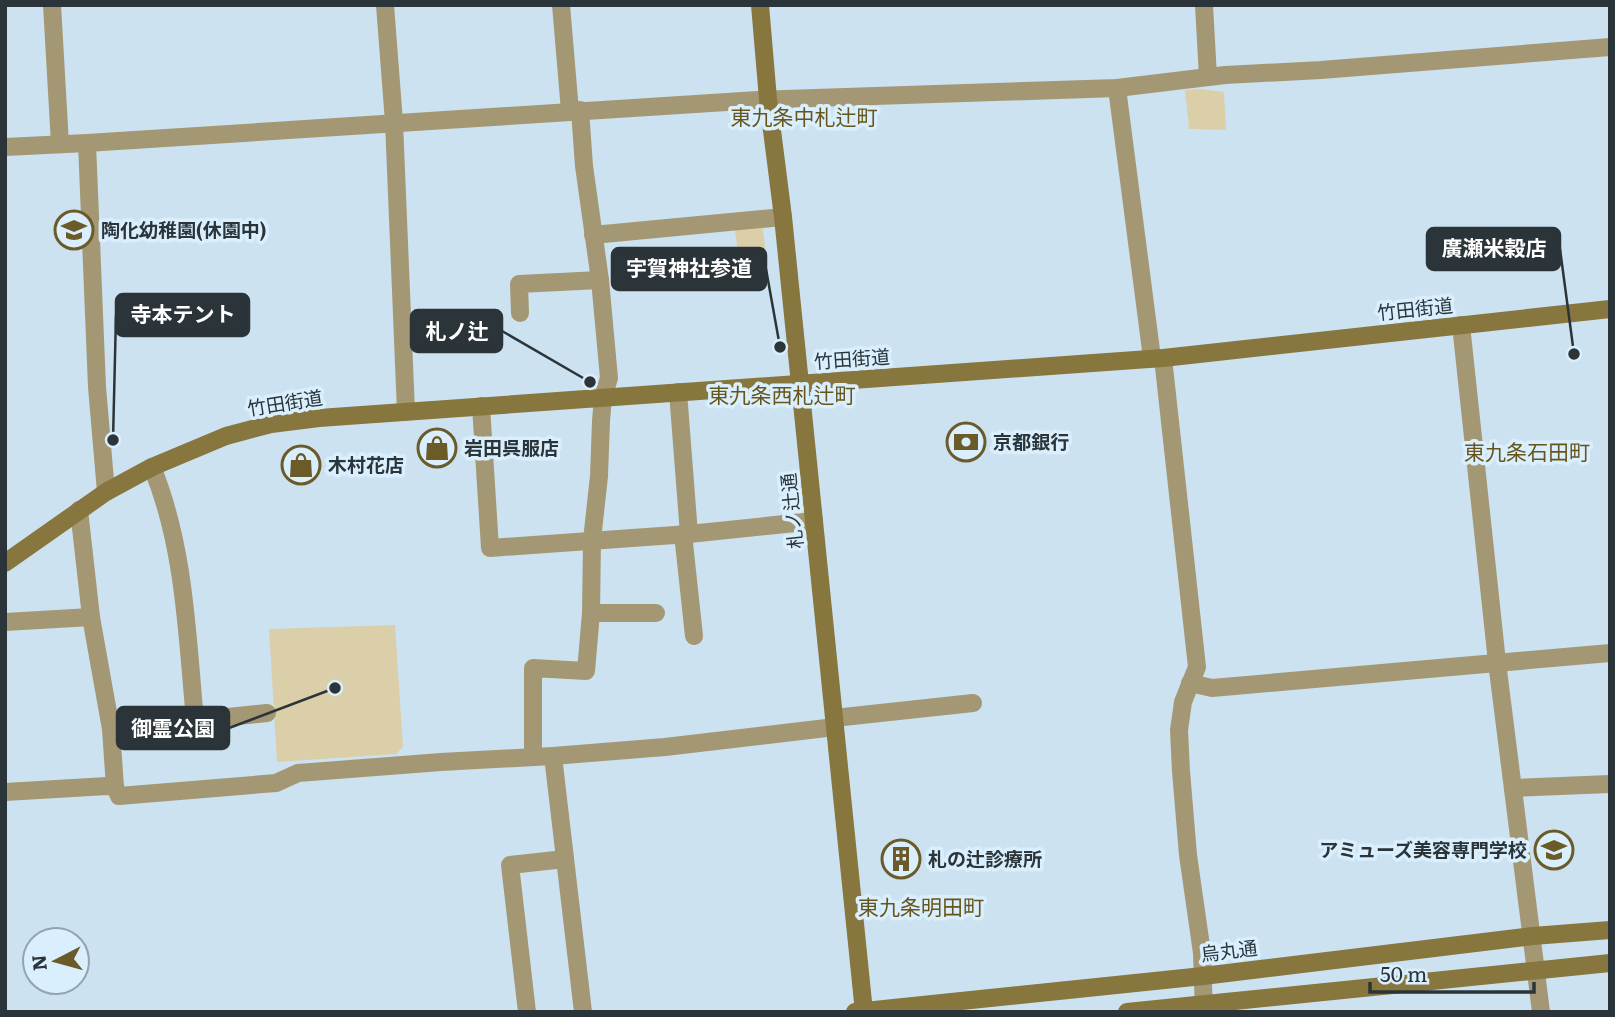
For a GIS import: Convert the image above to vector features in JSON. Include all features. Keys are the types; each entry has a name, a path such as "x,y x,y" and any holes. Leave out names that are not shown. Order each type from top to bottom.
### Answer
{"street":[{"path":"52,5 60,144"},
{"path":"385,5 394,122 406,411"},
{"path":"533,757 533,668 586,671 591,613 592,540 603,397 609,378 600,280 561,5"},
{"name":"札ノ辻通","path":"760,5 814,521 860,1011"},
{"path":"1204,5 1208,77"},
{"path":"5,147 768,99 1118,88 1208,77 1610,47"},
{"path":"1118,88 1158,358 1197,667 1183,702 1180,730 1189,865 1202,953 1204,1007"},
{"path":"87,143 97,387 106,492"},
{"path":"593,235 783,217"},
{"path":"520,313 519,284 600,280"},
{"name":"竹田街道","path":"5,562 106,492 152,467 226,436 271,424 406,411 1158,358 1610,309"},
{"path":"1461,325 1497,663 1541,1012"},
{"path":"678,392 694,636"},
{"path":"481,406 489,548 686,534 814,521"},
{"path":"152,467 162,492 180,566 195,720"},
{"path":"79,510 91,617 111,729 115,787 119,796 276,783 298,773 669,747 973,703"},
{"path":"591,613 656,613"},
{"path":"5,622 91,617"},
{"path":"1189,683 1212,688 1610,653"},
{"path":"111,729 267,713"},
{"path":"552,756 583,1012"},
{"path":"1513,788 1610,784"},
{"path":"5,792 115,787"},
{"path":"527,1012 510,865 565,859"},
{"name":"烏丸通","path":"860,1011 1203,976 1533,936 1610,930"},
{"path":"1127,1012 1204,1007 1610,963"}],"shaded area":[{"path":"1185,90 1224,92 1226,130 1189,129"},
{"path":"762,221 766,256 745,258 738,254 734,223"},
{"path":"395,625 403,747 396,754 277,762 269,629"}],"place":[{"name":"陶化幼稚園(休園中)","path":"74,230"},
{"name":"宇賀神社参道","path":"780,347"},
{"name":"廣瀬米穀店","path":"1574,354"},
{"name":"札ノ辻","path":"590,382"},
{"name":"寺本テント","path":"113,440"},
{"name":"京都銀行","path":"966,442"},
{"name":"岩田呉服店","path":"437,448"},
{"name":"木村花店","path":"301,465"},
{"name":"御霊公園","path":"335,688"},
{"name":"アミューズ美容専門学校","path":"1554,850"},
{"name":"札の辻診療所","path":"901,859"}],"district":[{"name":"東九条中札辻町","path":"804,118"},
{"name":"東九条西札辻町","path":"782,396"},
{"name":"東九条石田町","path":"1527,453"},
{"name":"東九条明田町","path":"921,908"}]}
